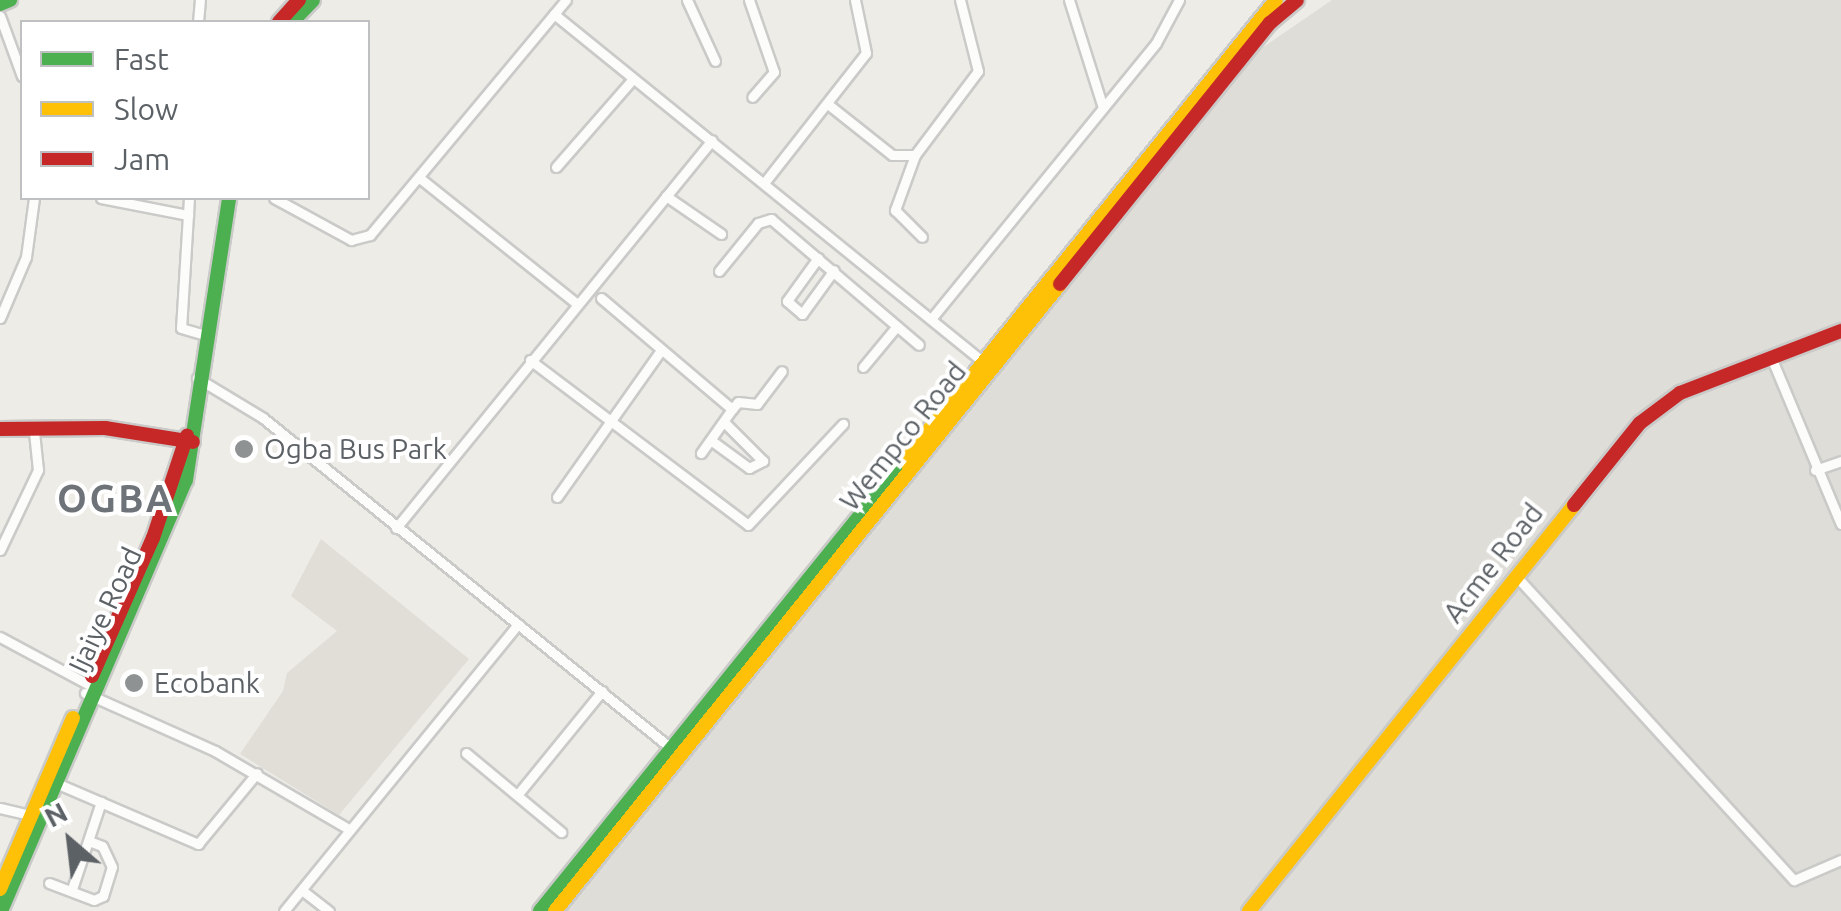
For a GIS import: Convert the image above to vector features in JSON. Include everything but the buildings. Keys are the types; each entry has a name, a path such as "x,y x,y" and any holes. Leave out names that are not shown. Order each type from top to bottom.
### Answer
{"street":[{"path":"0,4 10,0"},
{"path":"281,20 299,0"},
{"path":"294,20 314,0"},
{"path":"278,200 360,240 421,180 566,0"},
{"path":"687,0 715,61"},
{"path":"749,0 774,72 752,97"},
{"path":"764,184 866,53 855,0"},
{"path":"922,237 896,210 915,155 978,71 960,0"},
{"path":"1069,0 1104,108"},
{"path":"932,318 1174,18 1179,0"},
{"name":"Wempco Road","path":"555,911 677,752 1276,0"},
{"name":"Wempco Road","path":"986,364 1270,22 1297,0"},
{"path":"554,14 986,364"},
{"path":"0,16 20,71"},
{"path":"556,167 632,80"},
{"path":"829,105 892,155 915,155"},
{"path":"396,528 712,140"},
{"path":"421,180 576,304"},
{"path":"666,196 721,234"},
{"path":"0,318 26,257 34,200"},
{"path":"112,200 188,215"},
{"path":"189,200 181,328 202,334"},
{"name":"Ijaiye Road","path":"200,378 219,200"},
{"name":"Ijaiye Road","path":"1,911 190,441 229,200"},
{"path":"719,271 764,219 831,267 919,345"},
{"path":"818,258 787,301 802,314 842,247"},
{"path":"601,298 732,408 756,404 782,371"},
{"path":"862,367 897,326"},
{"name":"Acme Road","path":"1249,911 1514,574 1640,422 1680,393 1841,331"},
{"path":"557,497 604,434 606,420 662,350"},
{"path":"1771,357 1815,470 1841,524"},
{"path":"530,360 748,525 843,424"},
{"path":"200,378 263,418 677,752"},
{"path":"701,453 726,424 732,408"},
{"path":"712,440 749,468 764,461 726,424"},
{"path":"0,429 105,428 190,441"},
{"path":"0,550 2,537 38,470 34,431"},
{"path":"1815,470 1841,460"},
{"path":"1514,574 1794,880 1841,860"},
{"path":"284,911 518,624"},
{"path":"0,637 91,691 257,774 350,830"},
{"path":"518,794 602,690"},
{"name":"Ijaiye Road","path":"0,889 28,814 91,691"},
{"name":"Wempco Road","path":"540,911 677,752"},
{"path":"466,753 561,832"},
{"path":"54,782 198,844 257,774"},
{"path":"72,889 101,802"},
{"path":"0,808 28,814"},
{"path":"49,883 94,900 113,877 102,846 89,841"},
{"path":"303,891 329,911"}],"shaded area":[{"path":"1332,0 1841,0 1841,911 565,911 1256,52"},
{"path":"321,539 469,659 339,815 240,754 283,691 287,673 337,631 291,596"}],"traffic: fast":[{"path":"0,4 10,0"},
{"path":"294,20 313,0"},
{"path":"1,911 186,480 229,200"},
{"path":"540,911 904,461"}],"traffic: slow":[{"path":"904,461 1276,0"},
{"path":"555,911 1060,284"},
{"path":"1249,911 1574,505"},
{"path":"0,889 73,718"}],"traffic: jam":[{"path":"281,20 299,0"},
{"path":"1060,284 1270,23 1297,0"},
{"path":"1574,505 1640,423 1680,393 1841,331"},
{"path":"0,429 105,428 193,442"},
{"path":"92,676 153,538 187,436"}],"place":[{"name":"Ogba Bus Park","path":"244,449"},
{"name":"Ecobank","path":"134,683"}],"district":[{"name":"OGBA","path":"116,499"}]}
